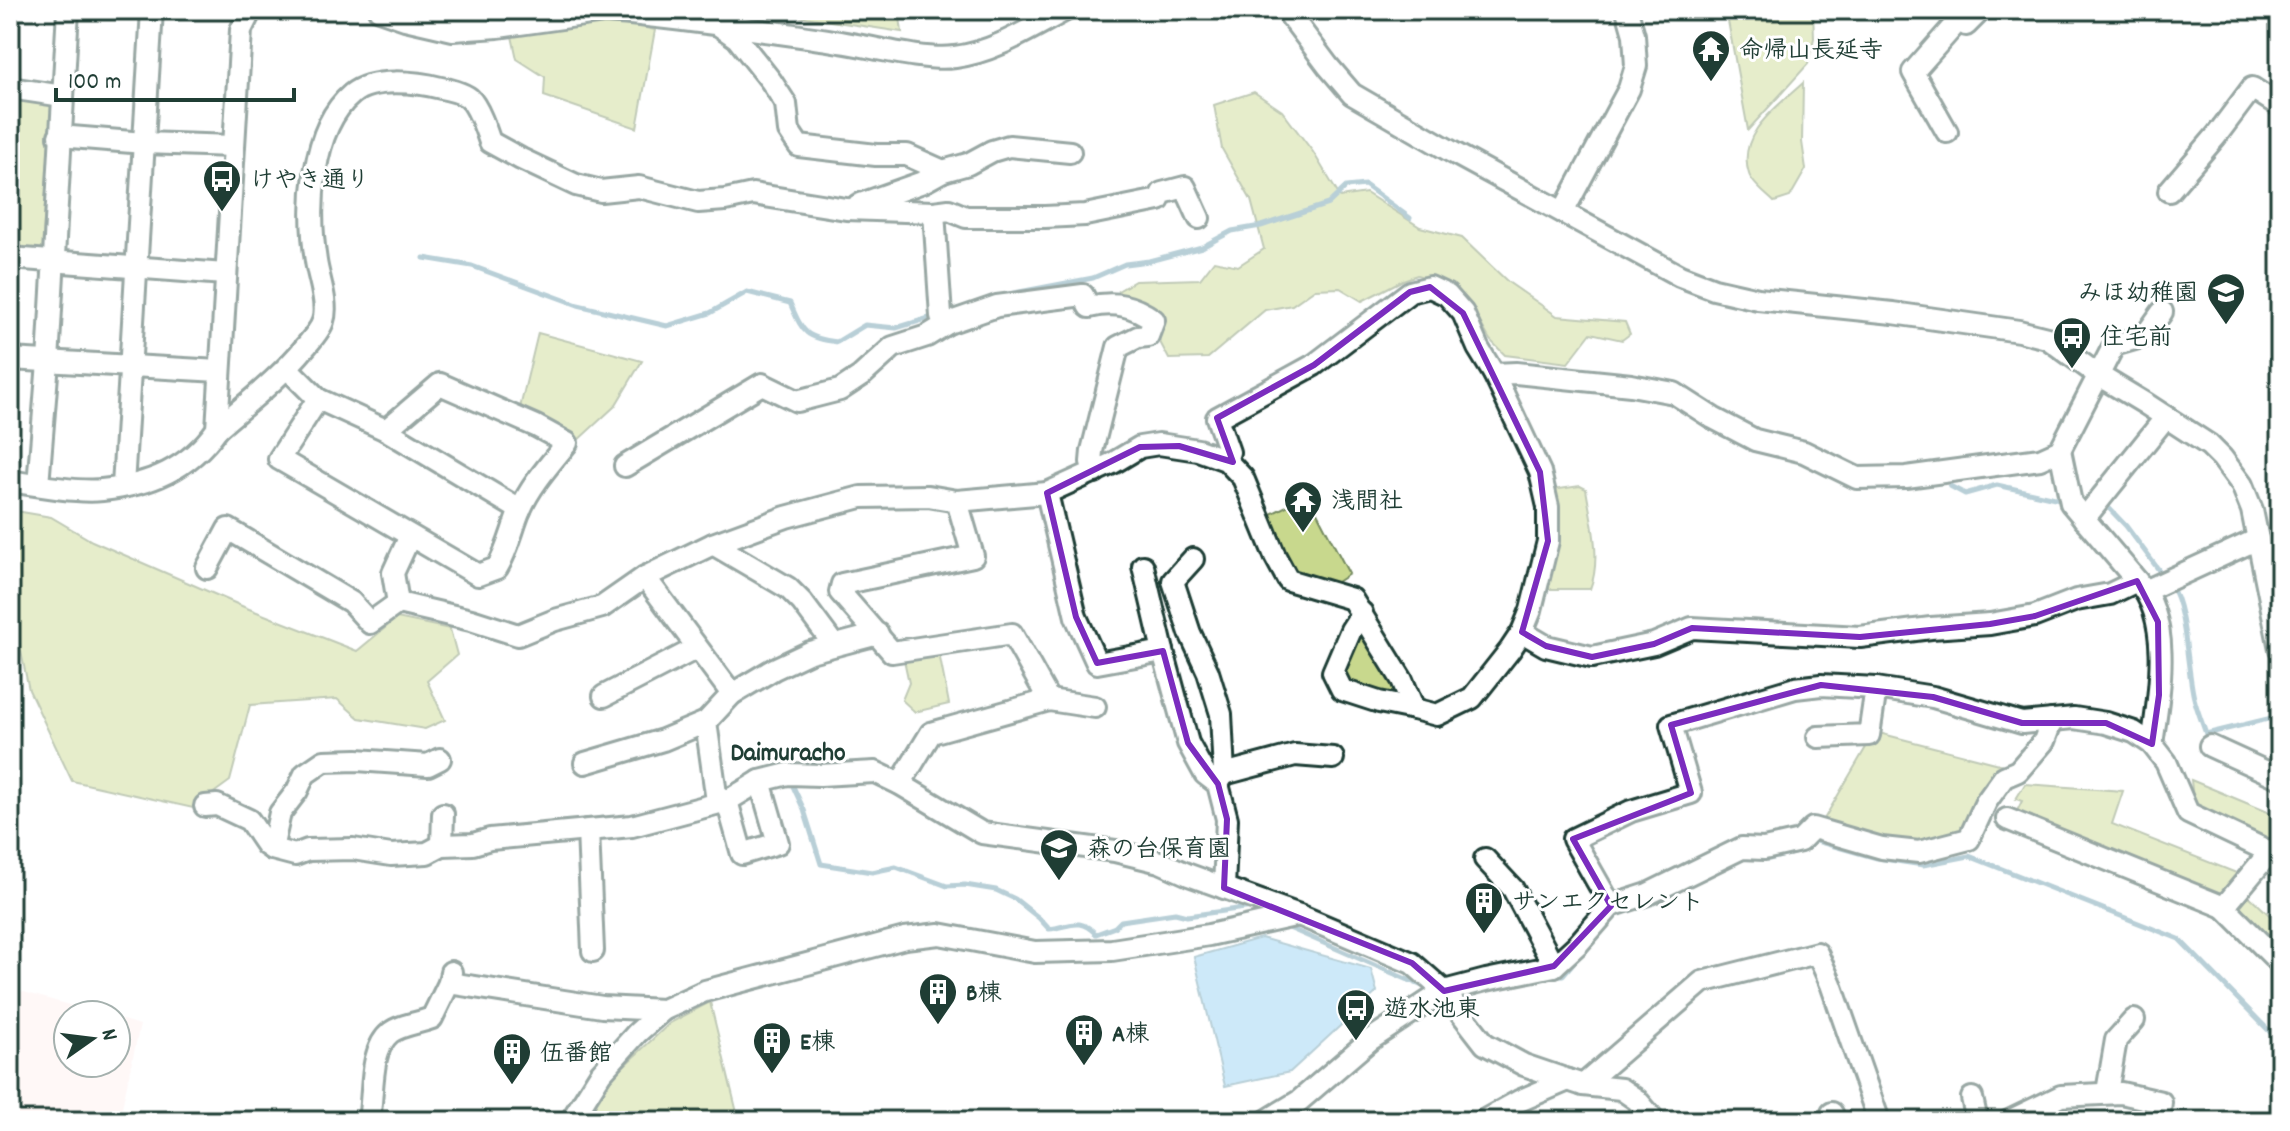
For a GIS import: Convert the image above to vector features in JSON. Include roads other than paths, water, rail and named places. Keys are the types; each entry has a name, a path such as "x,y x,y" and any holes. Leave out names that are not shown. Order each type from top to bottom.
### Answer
{"street":[{"path":"38,485 68,10"},
{"path":"123,486 152,10"},
{"path":"217,429 241,30 251,10"},
{"path":"379,10 453,30 605,12 677,18 950,58 975,54 995,46 1066,10"},
{"path":"1286,10 1352,94 1680,276 1714,289 1758,299 1893,313 2019,331 2047,338 2098,375 2209,445 2222,458 2242,485 2252,510 2280,649"},
{"path":"1563,212 1629,89 1636,66 1634,35 1627,10"},
{"path":"1947,132 1913,72 1959,20 1966,25 1981,10"},
{"path":"719,25 737,38 771,81 786,104 789,131 799,146 876,155 907,155 943,171"},
{"path":"10,481 99,491 147,481 191,459 217,429 288,369 324,320 312,224 315,173 322,143 334,113 354,92 381,83 409,82 442,88 469,98 484,123 490,142 576,185 601,191 639,187 698,202 753,194 846,209 949,210 966,217 1045,217 1085,215 1159,200 1162,193 1185,187 1199,218"},
{"path":"10,88 63,96"},
{"path":"2169,191 2252,88 2280,106"},
{"path":"59,136 233,146"},
{"path":"846,209 923,182 943,171 1009,146 1070,152"},
{"path":"934,212 941,316 948,323"},
{"path":"10,258 225,274"},
{"path":"1226,460 1229,452 1217,418 1314,365 1410,292 1430,287 1447,295 1463,313 1540,472 1548,507 1548,541 1531,610 1522,632 1472,698 1437,715 1342,690 1333,672 1362,613"},
{"path":"625,466 762,384 797,401 840,390 893,347 927,336 948,323 997,306 1083,295 1089,307 1105,303 1138,308 1154,320 1148,336 1138,337 1118,347 1092,451 1091,462 1095,472"},
{"path":"2152,744 2159,695 2160,644 2152,602 2071,503 2060,450 2114,345 2145,336 2162,312"},
{"path":"10,359 219,371"},
{"path":"288,369 318,399 386,430 520,510"},
{"path":"1494,374 1516,373 1617,383 1674,393 1755,440 1804,452 1857,478 1906,477 2040,459 2060,450"},
{"path":"318,399 279,459 478,575 497,568 531,489 567,443 440,384 386,430"},
{"path":"2084,519 2166,417"},
{"path":"207,568 228,529 351,602 370,623 398,603 518,635 555,620 602,607 645,577 713,544 786,517 861,497 928,496 957,501 1047,493 1095,472 1140,447 1159,444 1198,450 1226,460 1243,478 1288,580 1352,599 1402,680 1414,709"},
{"path":"1047,493 1097,663 1163,651"},
{"path":"957,501 973,556 842,584 840,592 892,652 1012,634 1049,700"},
{"path":"398,603 393,573 410,536"},
{"path":"1522,632 1546,646 1592,657 1654,644 1692,628 1860,637 1990,624 2035,616 2076,600 2141,586 2258,539"},
{"path":"713,544 788,588 834,645"},
{"path":"1193,559 1173,581 1221,714 1221,779 1227,819 1224,888"},
{"path":"1143,566 1148,599 1188,743 1205,774 1221,779 1295,755 1333,758"},
{"path":"645,577 732,694"},
{"path":"585,763 663,740 706,722 732,694 786,664 810,652 878,634"},
{"path":"604,696 697,648"},
{"path":"1611,906 1573,839 1631,811 1691,793 1671,725 1795,688 1821,685 1876,688 1933,697 2022,723 2074,718 2106,723 2134,732 2152,744 2166,762 2188,813 2277,853 2224,907"},
{"path":"1818,737 1869,735 1876,688"},
{"path":"900,784 931,733 1049,700 1095,707"},
{"path":"1266,1121 1299,1101 1370,1040 1444,991 1554,966 1611,906 1648,894 1742,848 1764,849 1800,841 1813,828 1882,848 1919,852 1969,839 1986,802 2004,777 2018,771 2044,741 2052,720"},
{"path":"706,722 716,794 727,801 742,854 778,843 760,781"},
{"path":"2210,746 2280,778"},
{"path":"272,849 280,813 297,791 305,774 324,761 428,765 440,759"},
{"path":"205,806 217,805 249,820 272,849 295,855 308,850 353,849 391,855 427,853 442,845 473,844 490,839 632,826 727,801 760,781 788,774 875,772 982,833 1115,851 1160,862 1299,915 1412,963 1444,991 1485,1044 1524,1065 1576,1082 1621,1089 1637,1100 1655,1121"},
{"path":"442,845 443,814"},
{"path":"2007,819 2224,907 2280,963"},
{"path":"588,830 593,951"},
{"path":"1485,859 1513,889 1554,966"},
{"path":"571,1121 601,1073 637,1033 663,1010 705,991 905,938 939,934 1035,952 1112,950 1209,935 1299,915"},
{"path":"1483,1121 1519,1101 1576,1082 1702,982 1817,953 1831,984 1879,1121"},
{"path":"369,1119 380,1043 392,1031 432,1018 450,977 602,1007 663,1010"},
{"path":"2107,1092 2116,1040 2134,1020"},
{"path":"2009,1121 2061,1096 2107,1092 2161,1102 2159,1121"},
{"path":"1972,1098 1977,1121"}],"water":[{"path":"1261,938 1371,969 1377,992 1290,1072 1225,1086 1194,957"}],"waterway":[{"path":"1003,295 1093,278 1125,264 1202,247 1232,231 1261,226 1328,204 1346,187 1365,185 1410,218"},
{"path":"424,258 472,266 578,305 667,326 710,313 747,292 790,303 806,332 837,342 865,325 896,328 936,316"},
{"path":"1950,486 1965,494 1997,485 2064,500"},
{"path":"2102,504 2126,526 2164,577"},
{"path":"2170,585 2180,608 2194,698 2206,734 2276,717 2280,721"},
{"path":"791,782 804,810 821,864 872,872 896,867 947,886 965,885 996,890 1015,899 1049,929 1079,924 1096,934 1115,927 1121,921 1252,907"},
{"path":"1811,842 1923,865 1969,856 2179,939 2280,1042"},
{"path":"1760,858 1769,859 1797,852"},
{"path":"1289,928 1427,988"},
{"path":"1551,976 1563,975 1580,955"}],"place":[{"name":"命帰山長延寺","path":"1711,83"},
{"name":"けやき通り","path":"222,213"},
{"name":"みほ幼稚園","path":"2226,326"},
{"name":"住宅前","path":"2072,370"},
{"name":"浅間社","path":"1303,534"},
{"name":"森の台保育園","path":"1059,882"},
{"name":"サンエクセレント","path":"1484,935"},
{"name":"B棟","path":"938,1026"},
{"name":"遊水池東","path":"1356,1042"},
{"name":"A棟","path":"1084,1067"},
{"name":"E棟","path":"772,1075"},
{"name":"伍番館","path":"512,1086"}],"district":[{"name":"Daimuracho","path":"788,751"}]}
